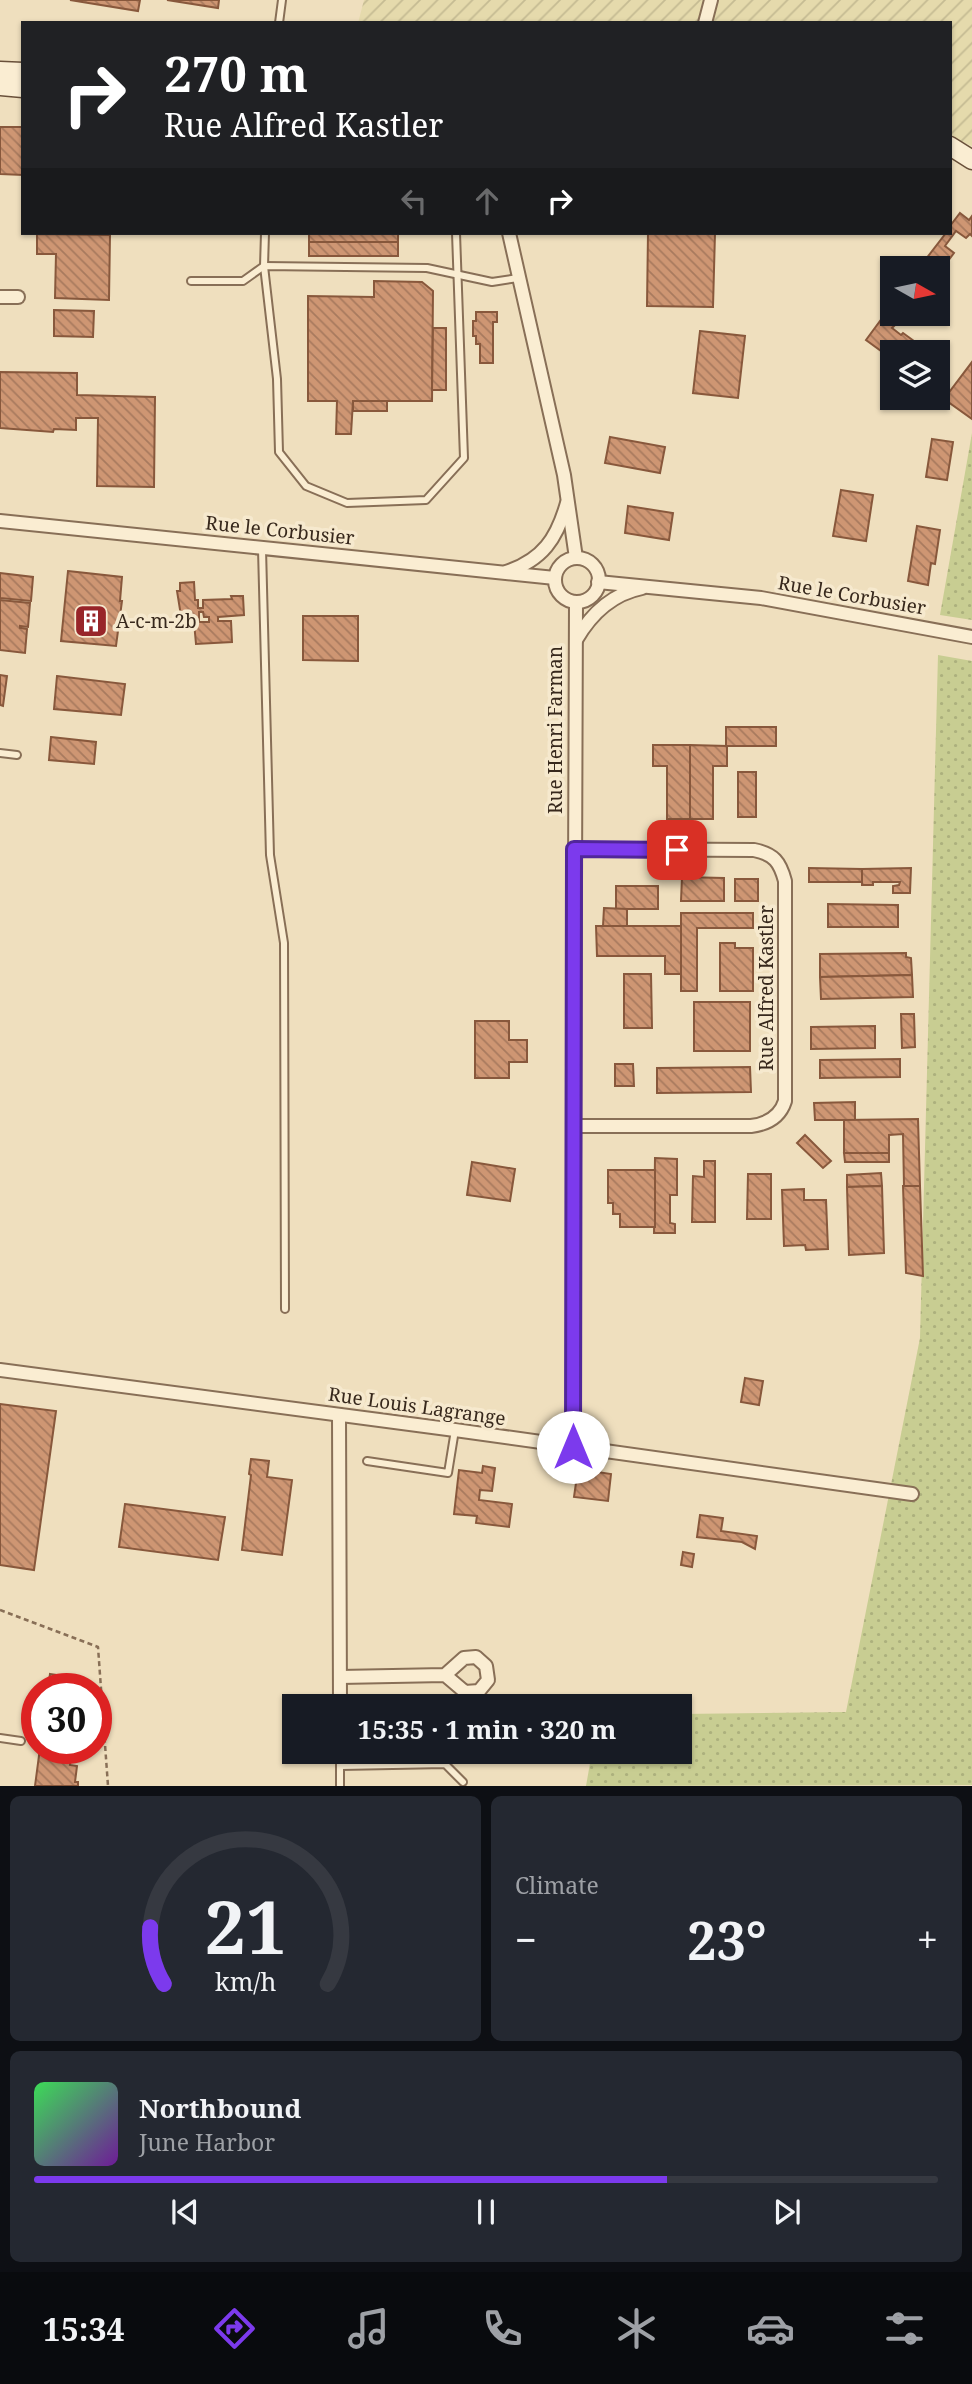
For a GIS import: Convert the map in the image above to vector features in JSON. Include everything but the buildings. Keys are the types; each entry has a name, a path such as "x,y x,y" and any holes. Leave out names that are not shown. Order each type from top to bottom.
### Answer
{"street":[{"path":"706,21 711,0"},
{"path":"0,71 21,72"},
{"path":"0,86 21,88"},
{"path":"952,147 972,160"},
{"path":"510,235 569,499 576,558"},
{"path":"0,296 18,297"},
{"path":"502,573 525,563 548,546 561,525 569,499"},
{"name":"Rue le Corbusier","path":"0,521 555,578"},
{"path":"576,558 593,565 597,571 598,582 595,593 590,598 576,602 562,596 557,590 555,578 562,564 576,558"},
{"name":"Rue le Corbusier","path":"598,582 799,604 972,637"},
{"path":"575,642 583,628 607,603 634,589 646,587"},
{"name":"Rue Henri Farman","path":"573,1447 576,602"},
{"name":"Rue Alfred Kastler","path":"574,849 761,851 777,860 785,881 785,1101 782,1109 764,1125 574,1126"},
{"name":"Rue Louis Lagrange","path":"0,1370 912,1494"},
{"path":"339,1415 334,1608 340,1694"},
{"path":"340,1677 445,1675"}],"lane":[{"path":"279,21 282,0"},
{"path":"265,235 264,266 278,379 279,452 306,486 347,503 426,500 464,458 456,235"},
{"path":"191,281 243,281 264,266 427,268 492,282 520,277"},
{"path":"262,547 270,855 284,943 285,1309"},
{"path":"0,753 17,755"},
{"path":"367,1461 449,1473 454,1430"},
{"path":"0,1738 21,1741"},
{"path":"340,1786 340,1766 445,1764 463,1782"}],"path":[{"path":"0,1610 98,1647 108,1786"}],"shaded area":[{"path":"364,0 972,0 972,146 952,138 952,21 359,21"}],"green space":[{"path":"972,433 972,620 940,615"},
{"path":"938,655 972,661 972,1785 586,1786 590,1764 692,1764 692,1714 846,1712 920,1338"}],"place":[{"name":"A-c-m-2b","path":"91,621"}],"route":[{"path":"573,1447 574,849 677,850"}]}
